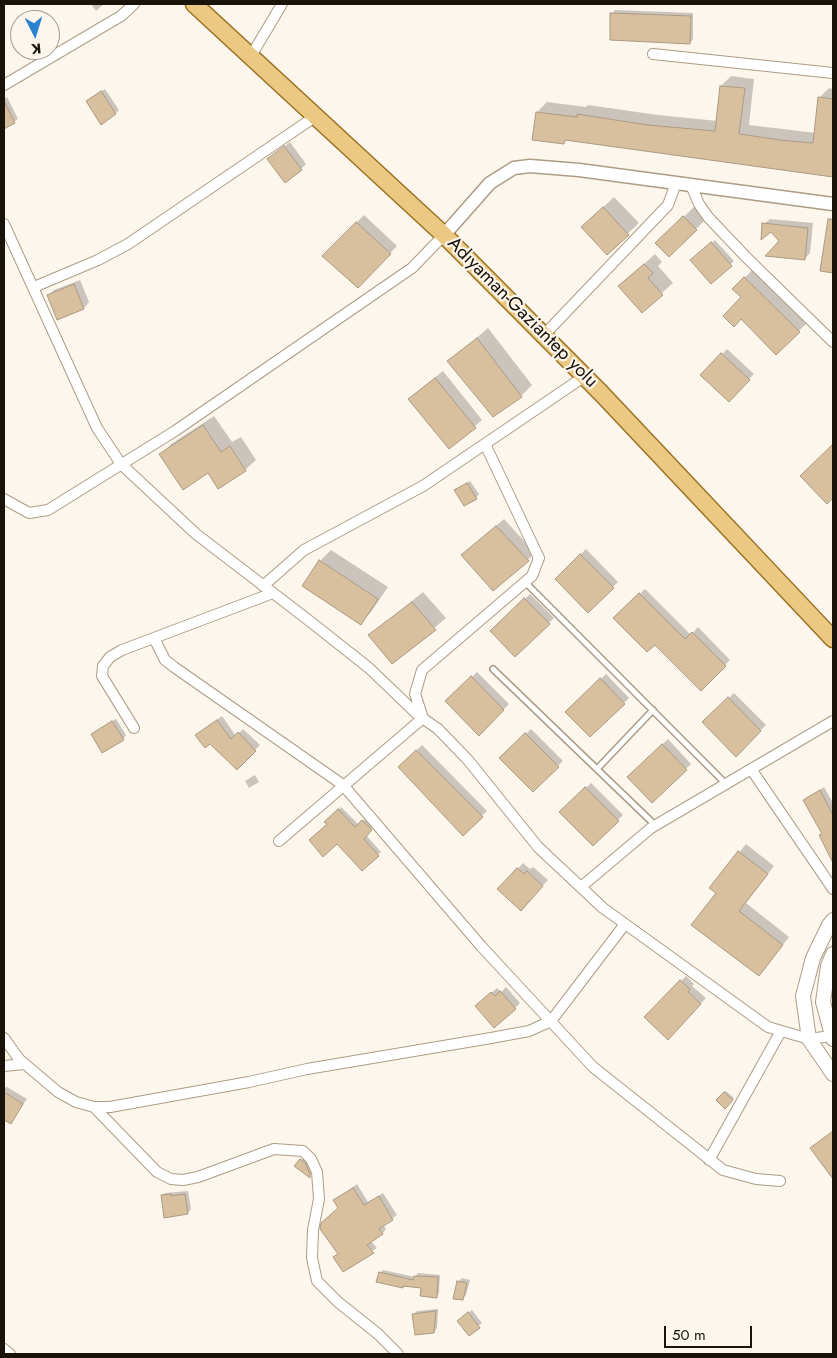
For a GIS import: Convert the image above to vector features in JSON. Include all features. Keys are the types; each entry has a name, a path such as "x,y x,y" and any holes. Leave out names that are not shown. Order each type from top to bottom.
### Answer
{"main road":[{"name":"Adıyaman-Gaziantep yolu","path":"194,4 444,235 585,376 833,639"},
{"path":"833,920 813,958 803,996 809,1039 833,1074"},
{"path":"832,1038 823,1002 828,966 833,954"}],"street":[{"path":"4,86 121,16 134,4"},
{"path":"251,56 282,4"},
{"path":"652,54 833,74"},
{"path":"34,287 98,260 128,244 316,116"},
{"path":"4,499 29,513 48,510 175,432 412,268 490,183 514,168 546,166 833,204"},
{"path":"544,336 668,205 676,183"},
{"path":"691,185 699,204 708,217 833,342"},
{"path":"4,224 98,428 121,464 196,534 369,668 423,718 438,729 468,760 538,846 603,908 768,1027 809,1039 832,1038"},
{"path":"263,586 304,550 423,486 585,376"},
{"path":"423,718 415,694 422,670 532,576 539,558 485,444"},
{"path":"134,728 102,676 103,666 110,657 122,650 273,593"},
{"path":"154,638 169,664 343,785 481,946 593,1067 722,1170 735,1175 780,1181"},
{"path":"279,841 423,718"},
{"path":"581,887 656,825 833,721"},
{"path":"751,769 833,889"},
{"path":"4,1038 24,1064 58,1092 76,1102 94,1107 110,1107 250,1082 307,1068 491,1038 529,1031 551,1021 625,924"},
{"path":"710,1160 781,1031"},
{"path":"4,1066 24,1064"},
{"path":"94,1107 157,1172 171,1178 183,1180 198,1177 274,1149 303,1151 311,1159 317,1172 319,1199 313,1230 312,1258 316,1281 338,1302 383,1338 398,1354"},
{"path":"4,1349 10,1354"}],"lane":[{"path":"525,582 725,783"},
{"path":"493,669 656,825"},
{"path":"597,769 653,710"}],"building":[{"path":"610,13 691,16 690,44 610,40"},
{"path":"720,86 745,88 739,134 780,140 813,143 818,97 833,99 833,177 565,140 564,144 532,140 536,112 577,117 577,114 648,125 715,131"},
{"path":"101,91 116,114 101,125 86,101"},
{"path":"4,101 15,123 4,129"},
{"path":"284,146 302,170 285,183 267,159"},
{"path":"603,207 629,235 607,255 581,227"},
{"path":"683,216 697,230 669,257 655,243"},
{"path":"828,219 833,219 833,273 820,271"},
{"path":"356,222 391,254 358,288 322,256"},
{"path":"762,223 808,228 805,260 765,256 779,241 771,232 761,240"},
{"path":"711,242 732,266 711,284 690,260"},
{"path":"644,264 653,273 648,278 663,295 642,313 618,286"},
{"path":"744,277 800,332 776,355 741,319 734,327 723,316 741,297 732,289"},
{"path":"74,284 84,309 57,320 47,295"},
{"path":"477,338 522,397 493,417 447,361"},
{"path":"721,353 750,380 729,402 700,375"},
{"path":"435,378 476,428 449,449 408,399"},
{"path":"203,425 221,452 230,446 246,471 218,489 208,473 183,490 159,454"},
{"path":"833,444 833,498 827,504 800,476"},
{"path":"467,483 477,499 464,506 454,490"},
{"path":"496,526 529,561 493,591 461,555"},
{"path":"580,554 614,588 588,613 555,579"},
{"path":"319,560 378,599 361,625 302,586"},
{"path":"639,593 685,639 692,632 726,666 701,691 655,645 647,652 613,618"},
{"path":"524,598 550,624 515,657 490,631"},
{"path":"412,602 436,630 392,664 368,635"},
{"path":"471,676 504,710 479,736 445,701"},
{"path":"600,678 625,704 590,737 565,712"},
{"path":"728,697 761,731 736,757 702,722"},
{"path":"217,720 231,739 238,732 256,751 237,770 210,744 205,748 195,735"},
{"path":"112,721 124,740 102,753 91,734"},
{"path":"525,733 559,767 533,792 499,758"},
{"path":"662,744 687,770 652,803 627,777"},
{"path":"416,750 483,817 463,836 398,767"},
{"path":"585,787 619,821 593,846 559,812"},
{"path":"820,790 833,815 833,863 819,835 822,834 803,800"},
{"path":"338,809 355,827 362,820 372,830 364,839 379,856 362,871 337,844 323,857 309,840 327,824 324,822"},
{"path":"738,851 768,874 739,911 783,945 759,976 691,925 716,893 709,888"},
{"path":"517,868 524,874 527,871 543,886 521,911 497,889"},
{"path":"680,980 690,989 688,992 701,1004 668,1040 644,1017"},
{"path":"500,991 516,1009 494,1028 475,1006 491,992 495,996"},
{"path":"4,1092 23,1104 11,1124 4,1120"},
{"path":"724,1092 733,1100 725,1109 716,1100"},
{"path":"833,1131 833,1179 810,1148"},
{"path":"300,1159 305,1163 310,1178 294,1166"},
{"path":"353,1188 364,1205 379,1196 393,1220 379,1229 383,1234 367,1245 374,1253 343,1272 333,1257 338,1254 320,1229 321,1223 338,1208 333,1200"},
{"path":"171,1194 171,1196 185,1194 188,1214 164,1218 161,1195"},
{"path":"379,1272 413,1280 414,1276 438,1277 437,1298 420,1296 421,1288 403,1286 403,1288 376,1282"},
{"path":"457,1281 467,1283 463,1300 453,1299"},
{"path":"436,1311 434,1333 415,1335 412,1314"},
{"path":"468,1312 480,1328 469,1336 457,1321"}]}
